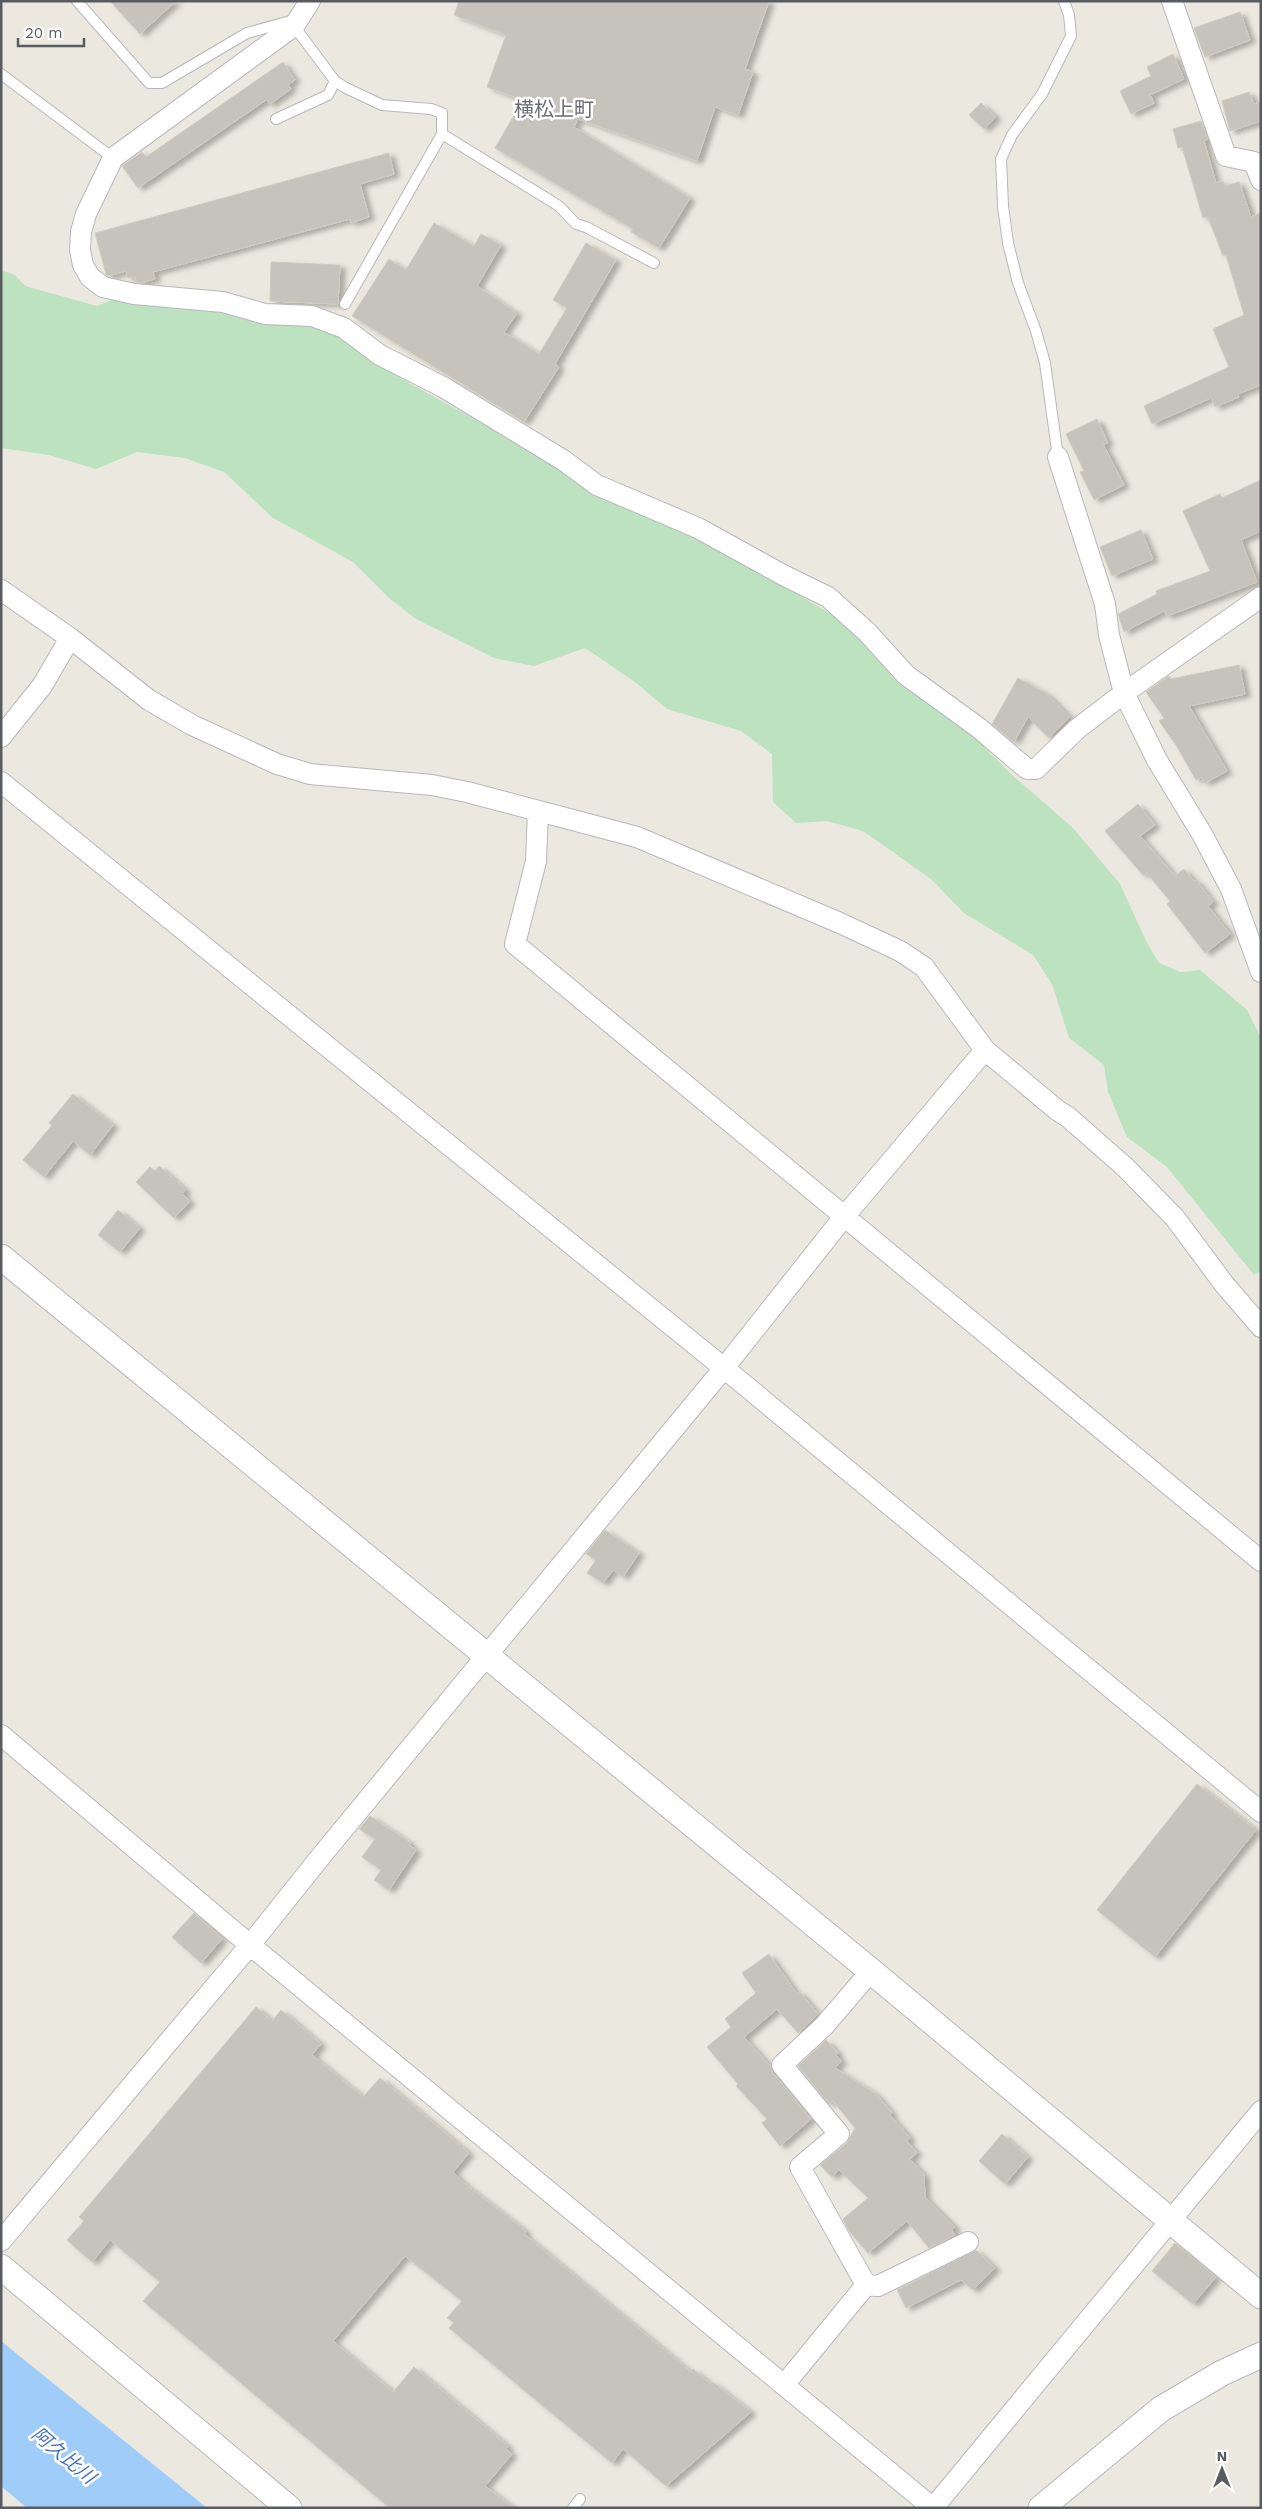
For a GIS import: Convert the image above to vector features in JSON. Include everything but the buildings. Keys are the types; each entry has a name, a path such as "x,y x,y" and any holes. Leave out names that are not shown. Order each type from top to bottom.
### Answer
{"street":[{"path":"310,1 296,22 113,158 86,214 80,250 83,265 90,277 103,287 134,294 223,302 265,314 312,316 344,328 380,355 443,387 563,460 597,485 698,528 785,576 828,597 868,632 906,675 979,728 1027,769 1036,769 1077,729 1124,693 1261,597"},
{"path":"1172,1 1226,156 1254,162 1261,180"},
{"path":"1058,457 1105,604 1109,635 1124,693 1157,760 1202,834 1231,889 1261,972"},
{"path":"1,590 70,638 149,700 192,724 277,764 310,774 432,786 467,792 637,837 840,923 900,951 924,967 985,1050 1056,1110 1068,1117 1125,1167 1175,1218 1224,1284 1261,1326"},
{"path":"1,737 42,686 70,638"},
{"path":"1,782 724,1368 1261,1812"},
{"path":"538,811 536,861 515,944 843,1218 1261,1561"},
{"path":"1,2241 250,1945 724,1368 843,1218 985,1050"},
{"path":"1,1257 871,1971 1261,2296"},
{"path":"1,1735 73,1793 250,1945 933,2508 1261,2111"},
{"path":"866,2285 800,2167 839,2134 782,2065 824,2026 871,1971"},
{"path":"866,2285 878,2286 968,2242"},
{"path":"1,2267 289,2508"},
{"path":"784,2385 866,2285"},
{"path":"1041,2508 1161,2409 1222,2373 1261,2355"}],"lane":[{"path":"77,1 149,82 162,83 247,33 296,22 335,81 382,105 431,109 442,113 442,134 345,304"},
{"path":"1058,457 1045,363 1036,330 1018,283 1008,243 1003,206 1001,159 1012,135 1042,94 1070,36 1069,15 1064,1"},
{"path":"1,74 113,158"},
{"path":"276,119 328,95 335,81"},
{"path":"442,134 559,206 576,224 586,227 654,262"},
{"path":"573,2508 580,2499"}],"green space":[{"path":"1,270 15,275 25,286 97,306 116,298 310,325 343,339 404,380 554,464 703,539 843,621 898,683 970,733 1010,773 1074,829 1120,884 1146,941 1159,963 1180,972 1200,970 1247,1010 1261,1038 1261,1271 1254,1275 1167,1167 1127,1137 1108,1092 1104,1065 1069,1038 1052,984 1033,955 964,913 931,879 863,831 827,821 796,823 773,802 772,754 741,731 667,709 635,682 585,648 534,666 494,658 416,619 390,599 353,562 273,518 224,472 185,458 137,452 96,469 49,455 1,448"}],"water":[{"name":"阿久比川","path":"1,2341 207,2508 27,2508 1,2486"}],"district":[{"name":"横松上町","path":"554,109"}]}
